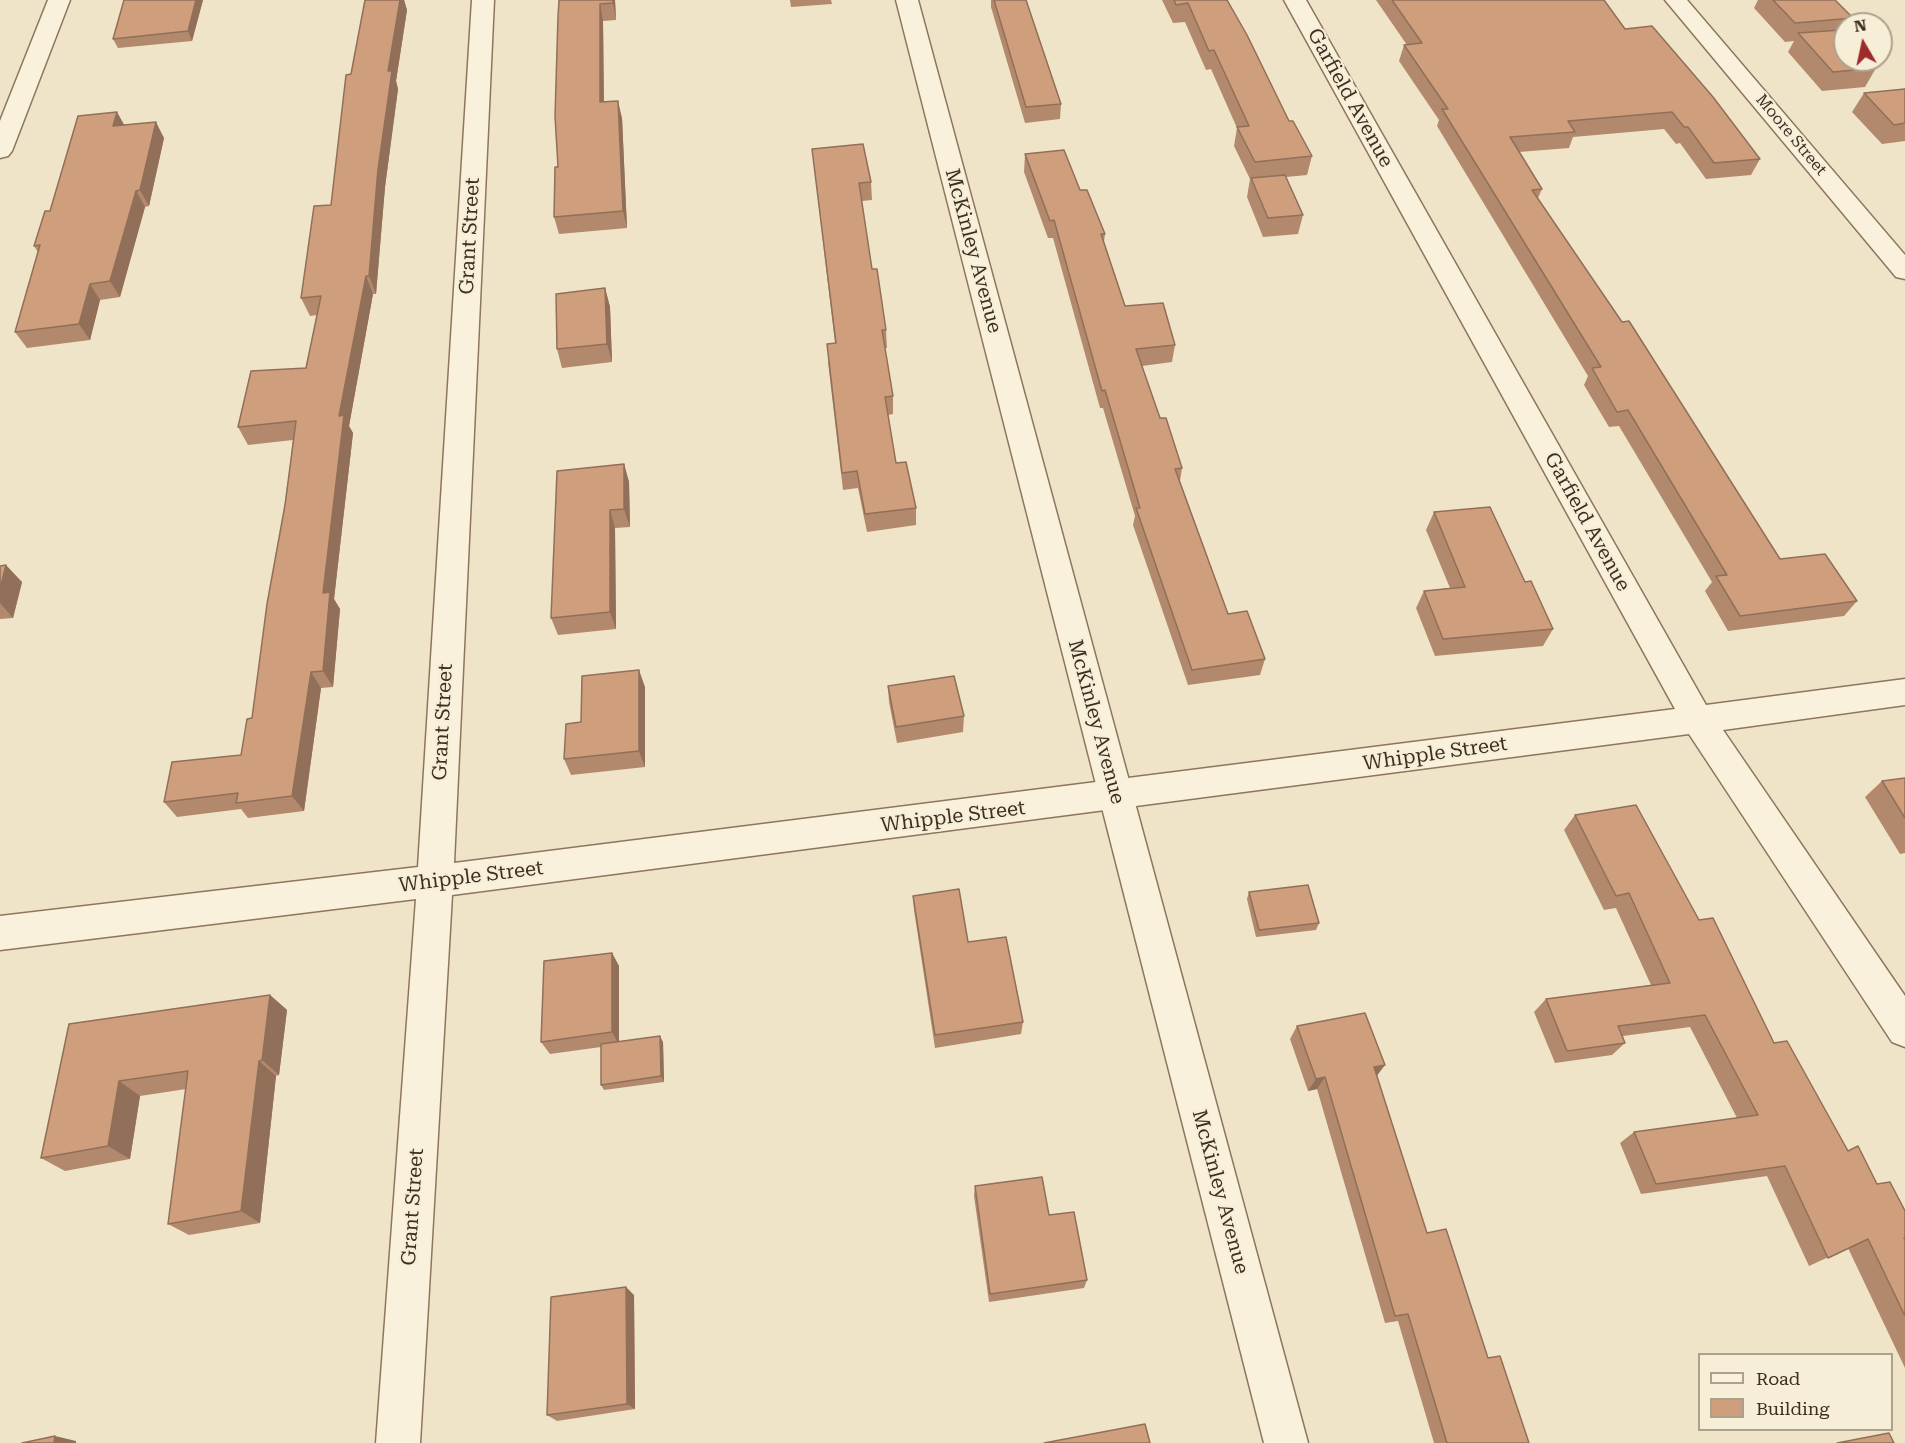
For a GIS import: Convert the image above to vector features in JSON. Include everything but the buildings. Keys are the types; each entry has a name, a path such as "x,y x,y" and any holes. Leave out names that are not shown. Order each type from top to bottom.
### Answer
{"street":[{"path":"0,151 59,0"},
{"name":"Grant Street","path":"398,1443 435,882 483,0"},
{"name":"McKinley Avenue","path":"907,0 1286,1443"},
{"name":"Garfield Avenue","path":"1295,0 1698,720 1905,1029"},
{"name":"Moore Street","path":"1676,0 1905,271"},
{"name":"Whipple Street","path":"0,933 435,882 1116,796 1905,692"}]}
